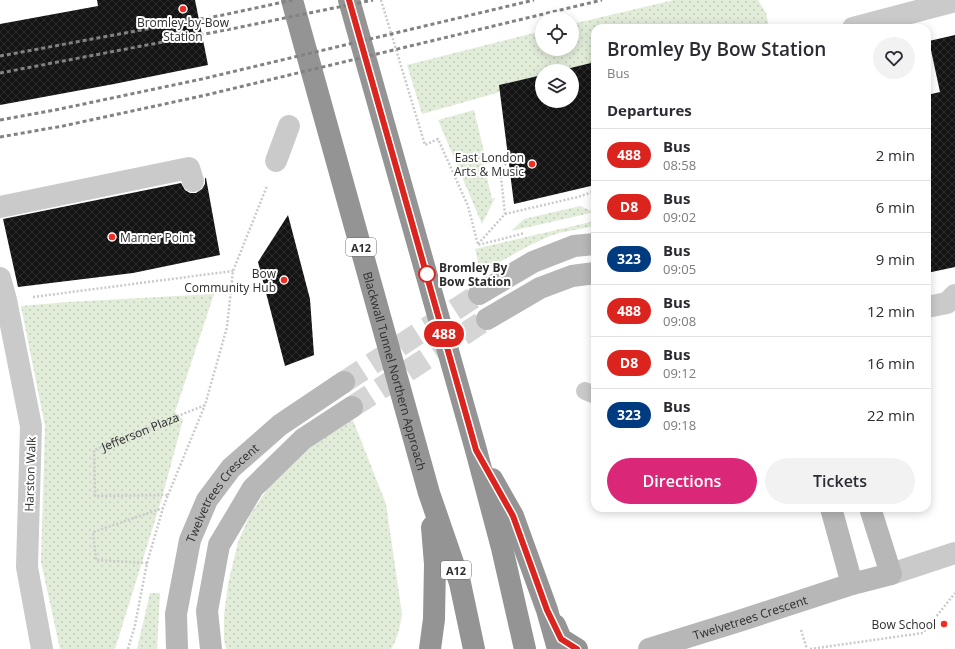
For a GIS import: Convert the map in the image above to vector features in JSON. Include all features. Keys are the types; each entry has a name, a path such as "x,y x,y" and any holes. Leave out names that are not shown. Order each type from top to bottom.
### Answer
{"highway":[{"name":"Blackwall Tunnel Northern Approach","path":"292,0 429,494 460,583 474,649"},
{"path":"349,0 476,450 502,548 525,649"},
{"path":"476,450 513,516 547,610 558,649"},
{"path":"429,494 435,564 434,619 430,649"},
{"path":"547,610 561,639 577,649"}],"street":[{"path":"867,24 955,1"},
{"path":"276,161 289,126"},
{"path":"0,207 189,168 193,181"},
{"path":"479,294 533,262 574,246 591,244"},
{"path":"487,319 540,288 572,276 591,274"},
{"name":"Harston Walk","path":"0,278 6,300 31,426 26,567 42,649"},
{"path":"931,306 947,303 955,295"},
{"name":"Twelvetrees Crescent","path":"177,649 176,614 188,547 207,500 231,468 280,425 344,382"},
{"name":"Twelvetrees Crescent","path":"211,649 207,611 219,545 253,488 303,439 352,408"},
{"path":"832,512 852,584"},
{"path":"871,512 891,574"},
{"name":"Twelvetrees Crescent","path":"649,649 852,584 891,574 955,553"}],"path":[{"path":"381,0 425,145 438,139 468,206 478,245"},
{"path":"128,649 136,625 147,563 163,508 205,405 226,327 233,271 276,161"},
{"path":"505,214 500,168 509,162"},
{"path":"478,245 505,214 578,197 591,192"},
{"path":"478,245 529,232"},
{"path":"6,300 233,271"},
{"name":"Jefferson Plaza","path":"168,495 95,496 94,450 205,405"},
{"path":"147,563 96,560 93,532 163,508"},
{"path":"810,649 923,632 955,593"},
{"path":"800,627 807,649"}],"green space":[{"path":"674,0 758,0 766,13 768,24 591,24 591,63 579,66 579,64 535,64 535,77 500,85 500,92 422,114 407,65 535,33 535,56 579,56 579,22"},
{"path":"474,110 485,156 482,157 492,199 495,198 482,224 438,120"},
{"path":"580,206 591,210 591,213 511,231 524,219"},
{"path":"591,222 591,227 561,233 541,240 481,273 475,249"},
{"path":"214,294 175,412 183,420 161,501 115,649 60,649 41,562 45,426 21,306"},
{"path":"353,420 386,504 402,614 398,632 391,649 226,649 224,640 224,616 228,584 238,542 250,515 270,485 311,445"},
{"path":"150,593 160,593 157,649 137,649"}],"building":[{"path":"97,0 195,0 208,65 0,105 0,24 98,6"},
{"path":"955,35 955,267 931,272 931,94 940,92 931,50 931,41"},
{"path":"591,63 591,186 514,204 499,85 535,77 535,108 579,108 579,66"},
{"name":"Marner Point","path":"205,178 220,255 133,273 18,287 3,219 181,183 185,190 190,193 196,193 202,189 205,184"},
{"name":"Bow Community Hub","path":"288,215 310,299 314,355 285,366 258,262"}],"tunnel":[{"path":"344,382 479,294"},
{"path":"352,407 487,319"}],"railway":[{"path":"0,56 223,15 293,0"},
{"path":"0,73 226,30 373,0"},
{"path":"0,120 202,79 534,0"},
{"path":"0,137 63,126 206,95 602,0"}],"bus line":[{"name":"488","path":"349,0 476,450 513,516 547,610 561,639 577,649"}],"place":[{"name":"Bromley-by-Bow Station","path":"183,9"},
{"name":"East London Arts & Music","path":"532,164"},
{"name":"Marner Point","path":"112,237"},
{"name":"Bromley By Bow Station","path":"427,274"},
{"name":"Bow Community Hub","path":"284,280"},
{"name":"Bow School","path":"944,624"}]}
